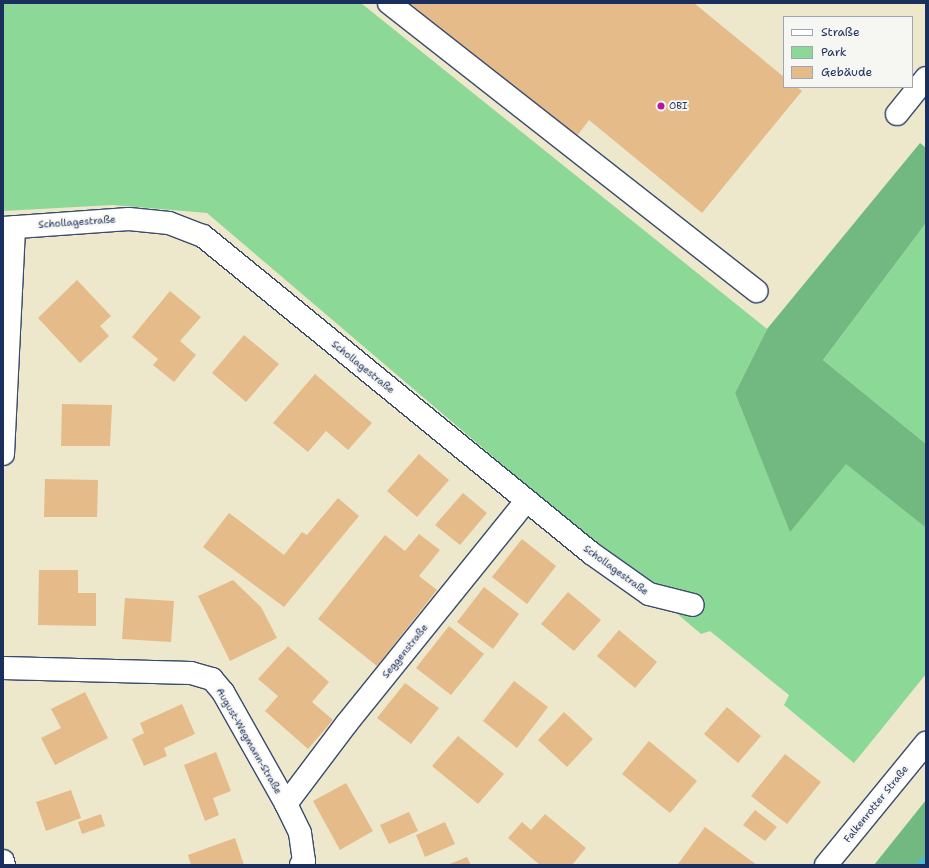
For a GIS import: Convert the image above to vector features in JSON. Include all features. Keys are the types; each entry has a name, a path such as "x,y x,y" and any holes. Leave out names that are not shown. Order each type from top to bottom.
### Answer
{"street":[{"path":"389,3 756,291"},
{"path":"897,114 926,78"},
{"name":"Schollagestraße","path":"8,228 129,219 169,223 203,236 526,501 649,594 693,605"},
{"path":"3,454 8,228"},
{"name":"Seggenstraße","path":"286,804 347,723 526,501"},
{"name":"August-Wegmann-Straße","path":"3,668 191,673 212,679 223,692 286,804 300,833 304,861 301,865"},
{"name":"Falkenrotter Straße","path":"826,865 926,742"},
{"path":"3,861 4,865"}],"green space":[{"path":"3,3 361,3 767,329 735,393 790,531 846,463 924,526 926,524 926,674 854,763 784,705 789,695 710,631 701,634 207,213 113,205 3,211"},
{"path":"920,143 926,148 926,223 823,360 926,444 926,525 925,527 846,464 790,532 735,393 767,329"},
{"path":"926,223 926,444 823,360"},
{"path":"926,800 926,865 874,865"}],"building":[{"name":"OBI","path":"407,3 694,3 783,76 783,88 798,88 802,91 702,213 589,120 574,140"},
{"path":"77,280 111,316 100,326 109,336 80,363 38,318"},
{"path":"170,291 201,317 180,341 196,355 174,382 153,365 158,359 132,337"},
{"path":"244,335 279,364 246,402 212,373"},
{"path":"315,374 372,423 348,450 326,431 308,452 273,423"},
{"path":"62,404 112,405 110,446 61,446"},
{"path":"419,454 449,480 417,517 387,491"},
{"path":"45,479 98,480 97,517 44,517"},
{"path":"463,493 487,513 460,545 435,525"},
{"path":"338,498 359,516 284,607 203,547 229,513 284,555 302,532 307,535"},
{"path":"419,534 440,550 419,576 437,590 377,666 318,619 385,535 405,551"},
{"path":"522,539 556,566 527,604 492,577"},
{"path":"39,570 78,570 78,593 96,593 96,626 38,625"},
{"path":"233,580 261,607 277,638 230,661 198,596"},
{"path":"484,587 519,614 493,649 457,622"},
{"path":"568,592 601,620 574,651 541,624"},
{"path":"125,598 174,601 171,642 122,639"},
{"path":"449,626 484,654 451,695 416,668"},
{"path":"619,630 657,662 635,688 597,656"},
{"path":"288,646 329,682 312,702 333,720 308,749 265,711 278,696 258,679"},
{"path":"514,681 548,707 517,748 483,721"},
{"path":"405,683 439,708 411,744 377,718"},
{"path":"85,692 108,738 55,765 41,738 61,728 51,709"},
{"path":"182,704 195,734 164,748 167,756 144,766 132,739 144,733 140,723"},
{"path":"727,707 761,736 738,763 704,734"},
{"path":"564,712 593,739 567,767 538,740"},
{"path":"458,736 504,774 478,804 432,766"},
{"path":"649,741 697,781 670,813 622,774"},
{"path":"216,752 231,791 213,798 219,815 205,821 184,765"},
{"path":"785,754 821,782 787,824 751,796"},
{"path":"346,783 373,831 340,850 313,801"},
{"path":"71,790 81,818 46,831 36,802"},
{"path":"755,810 777,827 765,841 743,825"},
{"path":"409,812 418,831 389,844 380,825"},
{"path":"101,814 105,826 82,834 78,822"},
{"path":"545,814 586,848 572,865 540,865 508,838 522,822 531,830"},
{"path":"445,822 455,844 425,857 416,835"},
{"path":"705,827 757,865 678,864"},
{"path":"235,838 244,865 191,865 188,855"},
{"path":"467,857 471,865 447,865"}],"waterway":[{"path":"919,865 926,857"}],"place":[{"name":"OBI","path":"661,106"}]}
